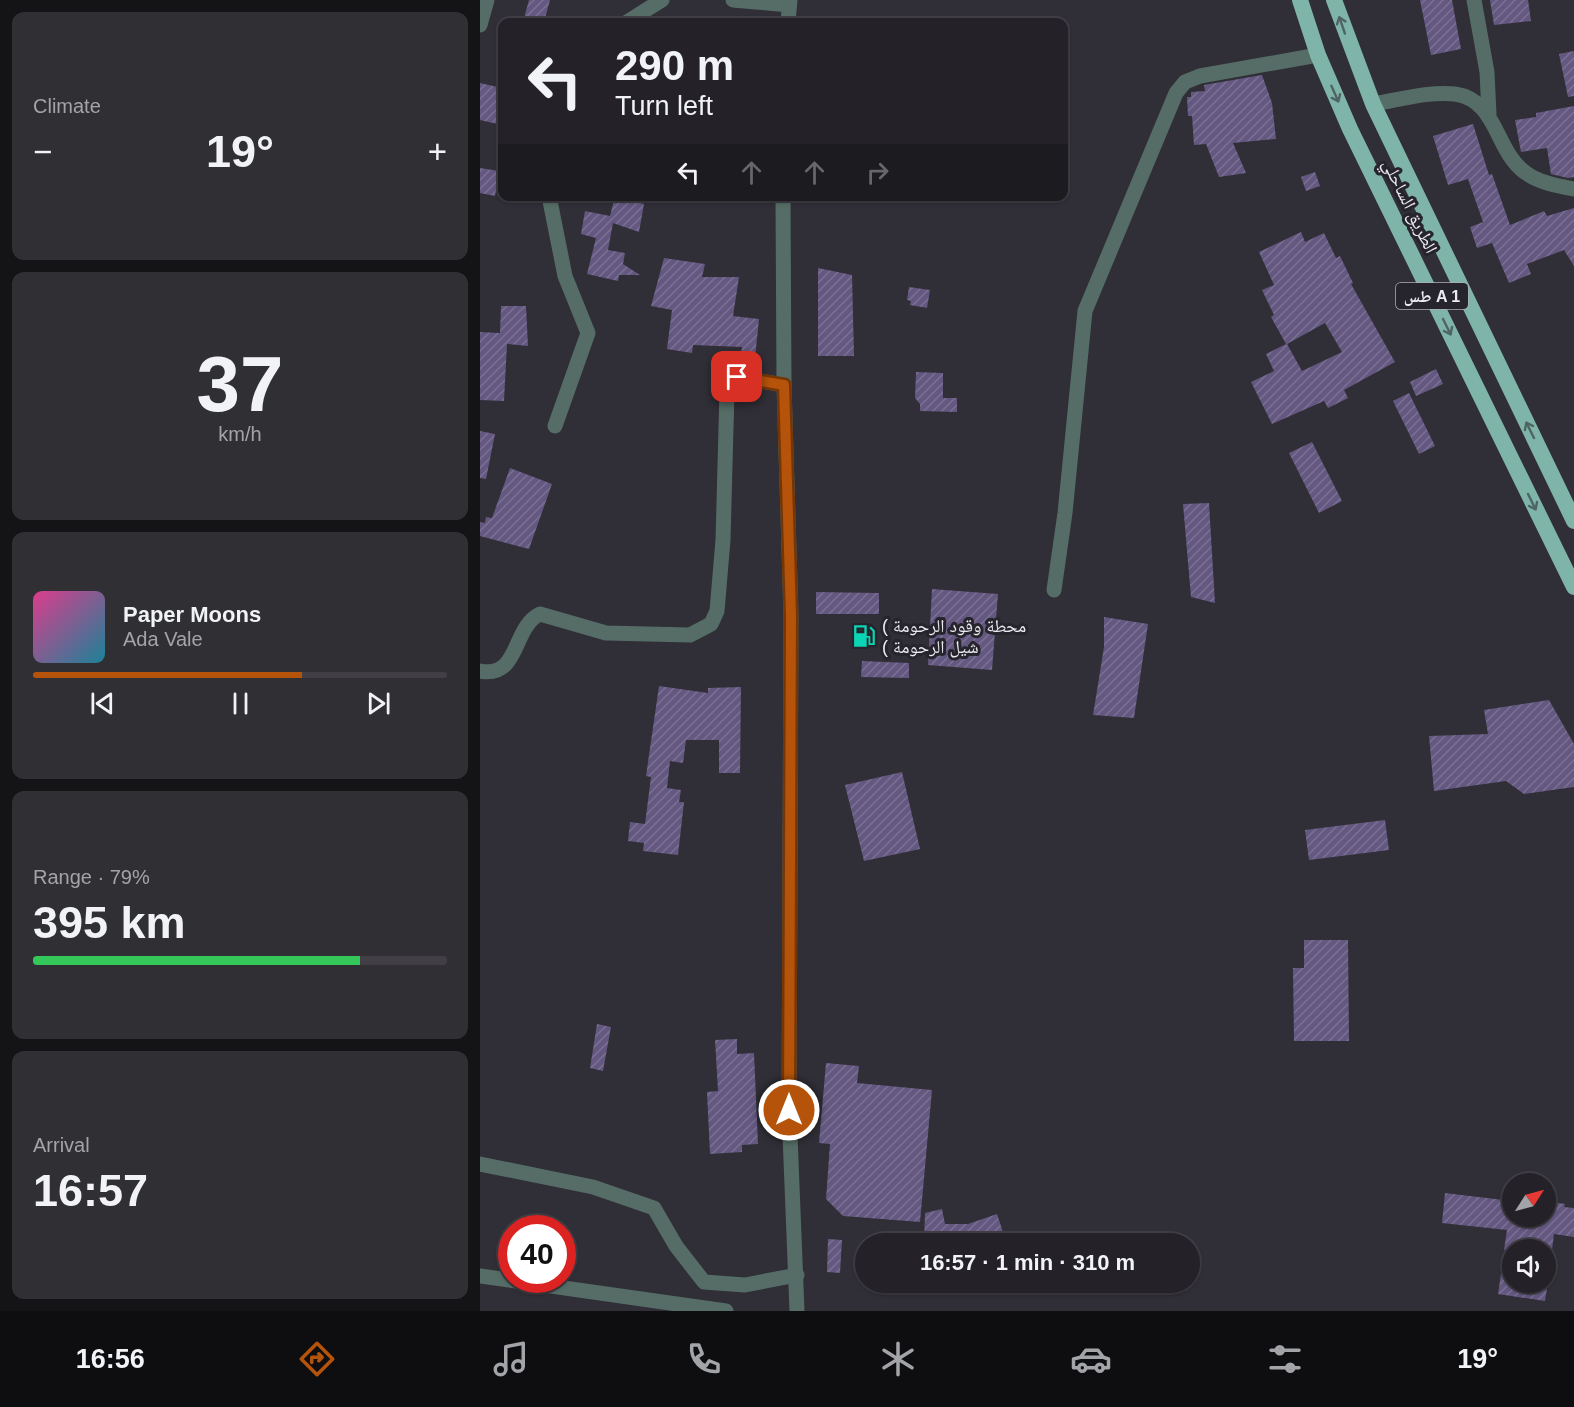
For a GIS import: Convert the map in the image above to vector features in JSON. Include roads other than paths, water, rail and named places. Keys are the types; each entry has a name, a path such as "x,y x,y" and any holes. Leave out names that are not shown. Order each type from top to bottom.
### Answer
{"highway":[{"name":"الطريق الساحلي","path":"1300,0 1318,55 1350,129 1574,587"},
{"name":"الطريق الساحلي","path":"1334,0 1373,104 1574,521"}],"street":[{"path":"480,25 487,0"},
{"path":"633,18 662,0"},
{"path":"733,0 789,2 788,18"},
{"path":"1474,0 1487,72 1489,114"},
{"path":"1054,590 1065,513 1085,311 1176,93 1185,82 1200,76 1318,55"},
{"path":"1373,104 1437,94 1457,94 1478,102 1489,114 1509,155 1526,173 1551,184 1574,189"},
{"path":"550,201 565,276 588,333 555,426"},
{"path":"783,201 784,385 791,615 789,1110 797,1311"},
{"path":"480,671 497,672 508,664 531,621 540,614 606,633 690,635 711,624 717,611 723,540 727,391 731,381 737,377 784,385"},
{"path":"480,1164 593,1187 654,1208 676,1246 704,1282 745,1285 797,1275"},
{"path":"480,1276 726,1311"}],"place":[{"name":"( محطة وقود الرحومة ( شيل الرحومة","path":"864,636"}]}
